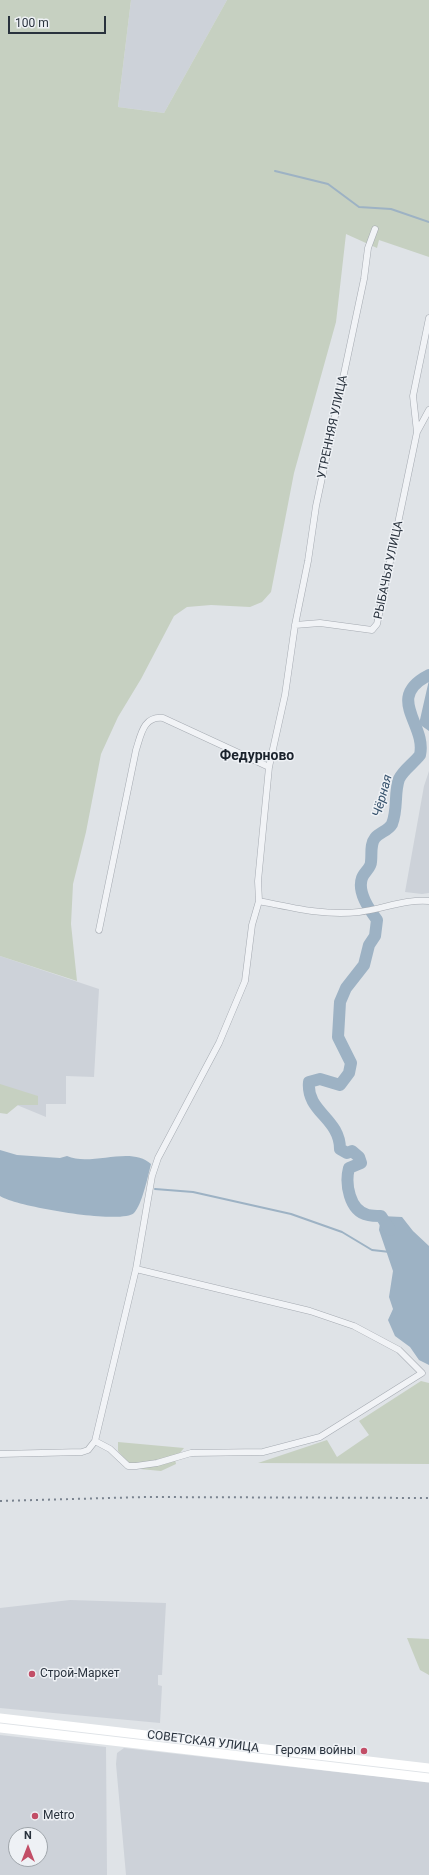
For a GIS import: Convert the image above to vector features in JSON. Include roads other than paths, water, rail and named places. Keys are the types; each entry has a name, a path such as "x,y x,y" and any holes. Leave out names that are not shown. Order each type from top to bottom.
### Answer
{"main road":[{"name":"СОВЕТСКАЯ УЛИЦА","path":"0,1718 429,1768"},
{"name":"СОВЕТСКАЯ УЛИЦА","path":"0,1728 429,1778"}],"street":[{"name":"УТРЕННЯЯ УЛИЦА","path":"95,1441 136,1269 152,1176 158,1158 219,1043 242,991 252,925 259,901 258,880 269,767 285,695 295,625 308,561 316,506 364,279 368,248 375,229"},
{"path":"417,432 413,396 429,318"},
{"path":"417,432 429,410"},
{"name":"РЫБАЧЬЯ УЛИЦА","path":"295,625 320,623 372,630 377,624 417,432"},
{"path":"99,930 136,750 145,725 150,720 163,718 269,767"},
{"path":"259,901 330,914 360,912 405,902 429,901"},
{"path":"0,1454 82,1452 88,1450 95,1441 110,1449 128,1466 136,1466 157,1463 191,1453 263,1452 320,1437 422,1372 399,1350 354,1326 310,1312 136,1269"}],"water":[{"path":"429,680 429,731 419,724"},
{"path":"0,1150 17,1155 60,1158 67,1156 77,1159 133,1156 143,1159 151,1164 140,1204 134,1213 125,1216 90,1216 25,1205 0,1196"},
{"path":"381,1216 402,1217 413,1231 429,1246 429,1365 419,1360 410,1347 395,1336 388,1320 393,1309 389,1297 393,1271 379,1230"}],"waterway":[{"path":"275,171 328,184 359,207 391,209 429,222"},
{"name":"Чёрная","path":"390,1230 381,1216 370,1215 356,1208 348,1188 348,1174 349,1168 361,1163 359,1157 352,1151 347,1153 340,1149 339,1138 335,1130 313,1101 309,1092 309,1082 320,1079 340,1085 349,1073 351,1063 338,1037 340,1002 346,988 364,965 369,945 375,936 377,920 362,895 362,878 371,864 373,840 392,824 395,813 399,779 420,755 421,744 408,702 410,693 416,684 429,675"},
{"path":"155,1189 193,1192 291,1214 342,1232 372,1250 390,1252"}],"railway":[{"path":"0,1501 145,1497 429,1498"}],"place":[{"name":"Строй-Маркет","path":"32,1674"},
{"name":"Героям войны","path":"364,1751"},
{"name":"Metro","path":"35,1816"}],"district":[{"name":"Федурново","path":"257,756"}]}
